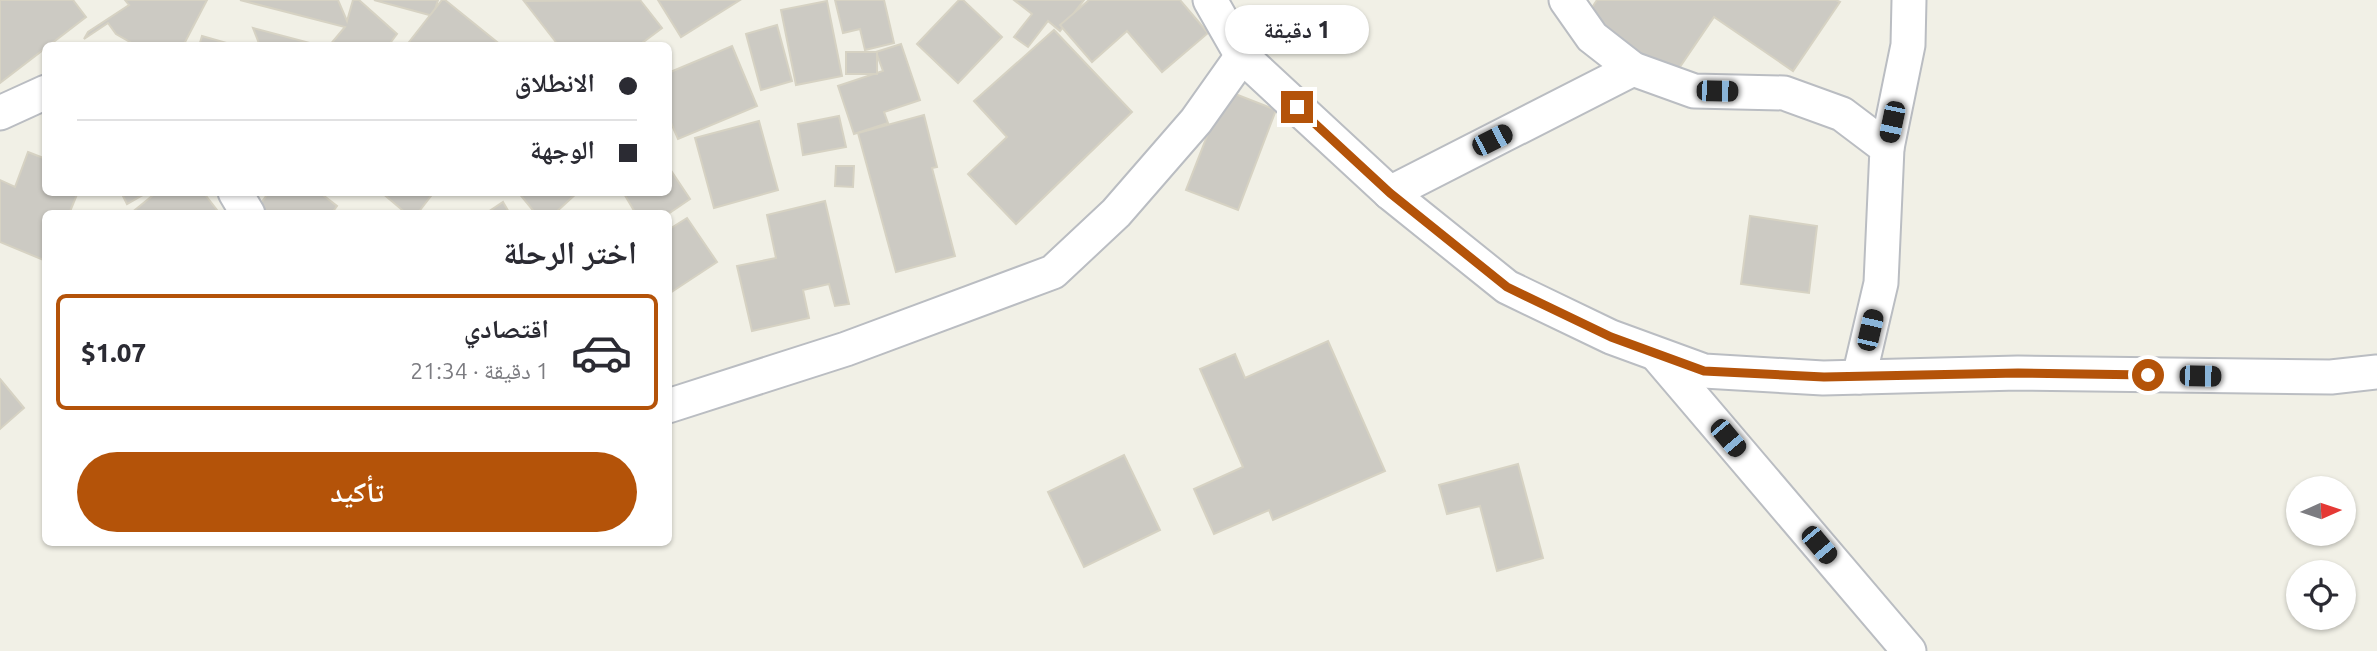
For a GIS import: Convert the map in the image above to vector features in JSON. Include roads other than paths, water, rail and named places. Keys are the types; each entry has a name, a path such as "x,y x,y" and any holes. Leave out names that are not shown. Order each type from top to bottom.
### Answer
{"street":[{"path":"1210,0 1242,56 1390,193 1507,287 1611,337 1704,371 1858,377 2018,373 2331,377 2377,372"},
{"path":"1566,0 1591,37 1633,69 1694,91 1784,93 1842,114 1887,148"},
{"path":"1858,377 1881,283 1887,148 1908,45 1909,0"},
{"path":"672,405 846,349 1054,272 1116,213 1196,121 1242,56"},
{"path":"1390,193 1633,69"},
{"path":"0,113 42,94"},
{"path":"1655,353 1909,651"}]}
